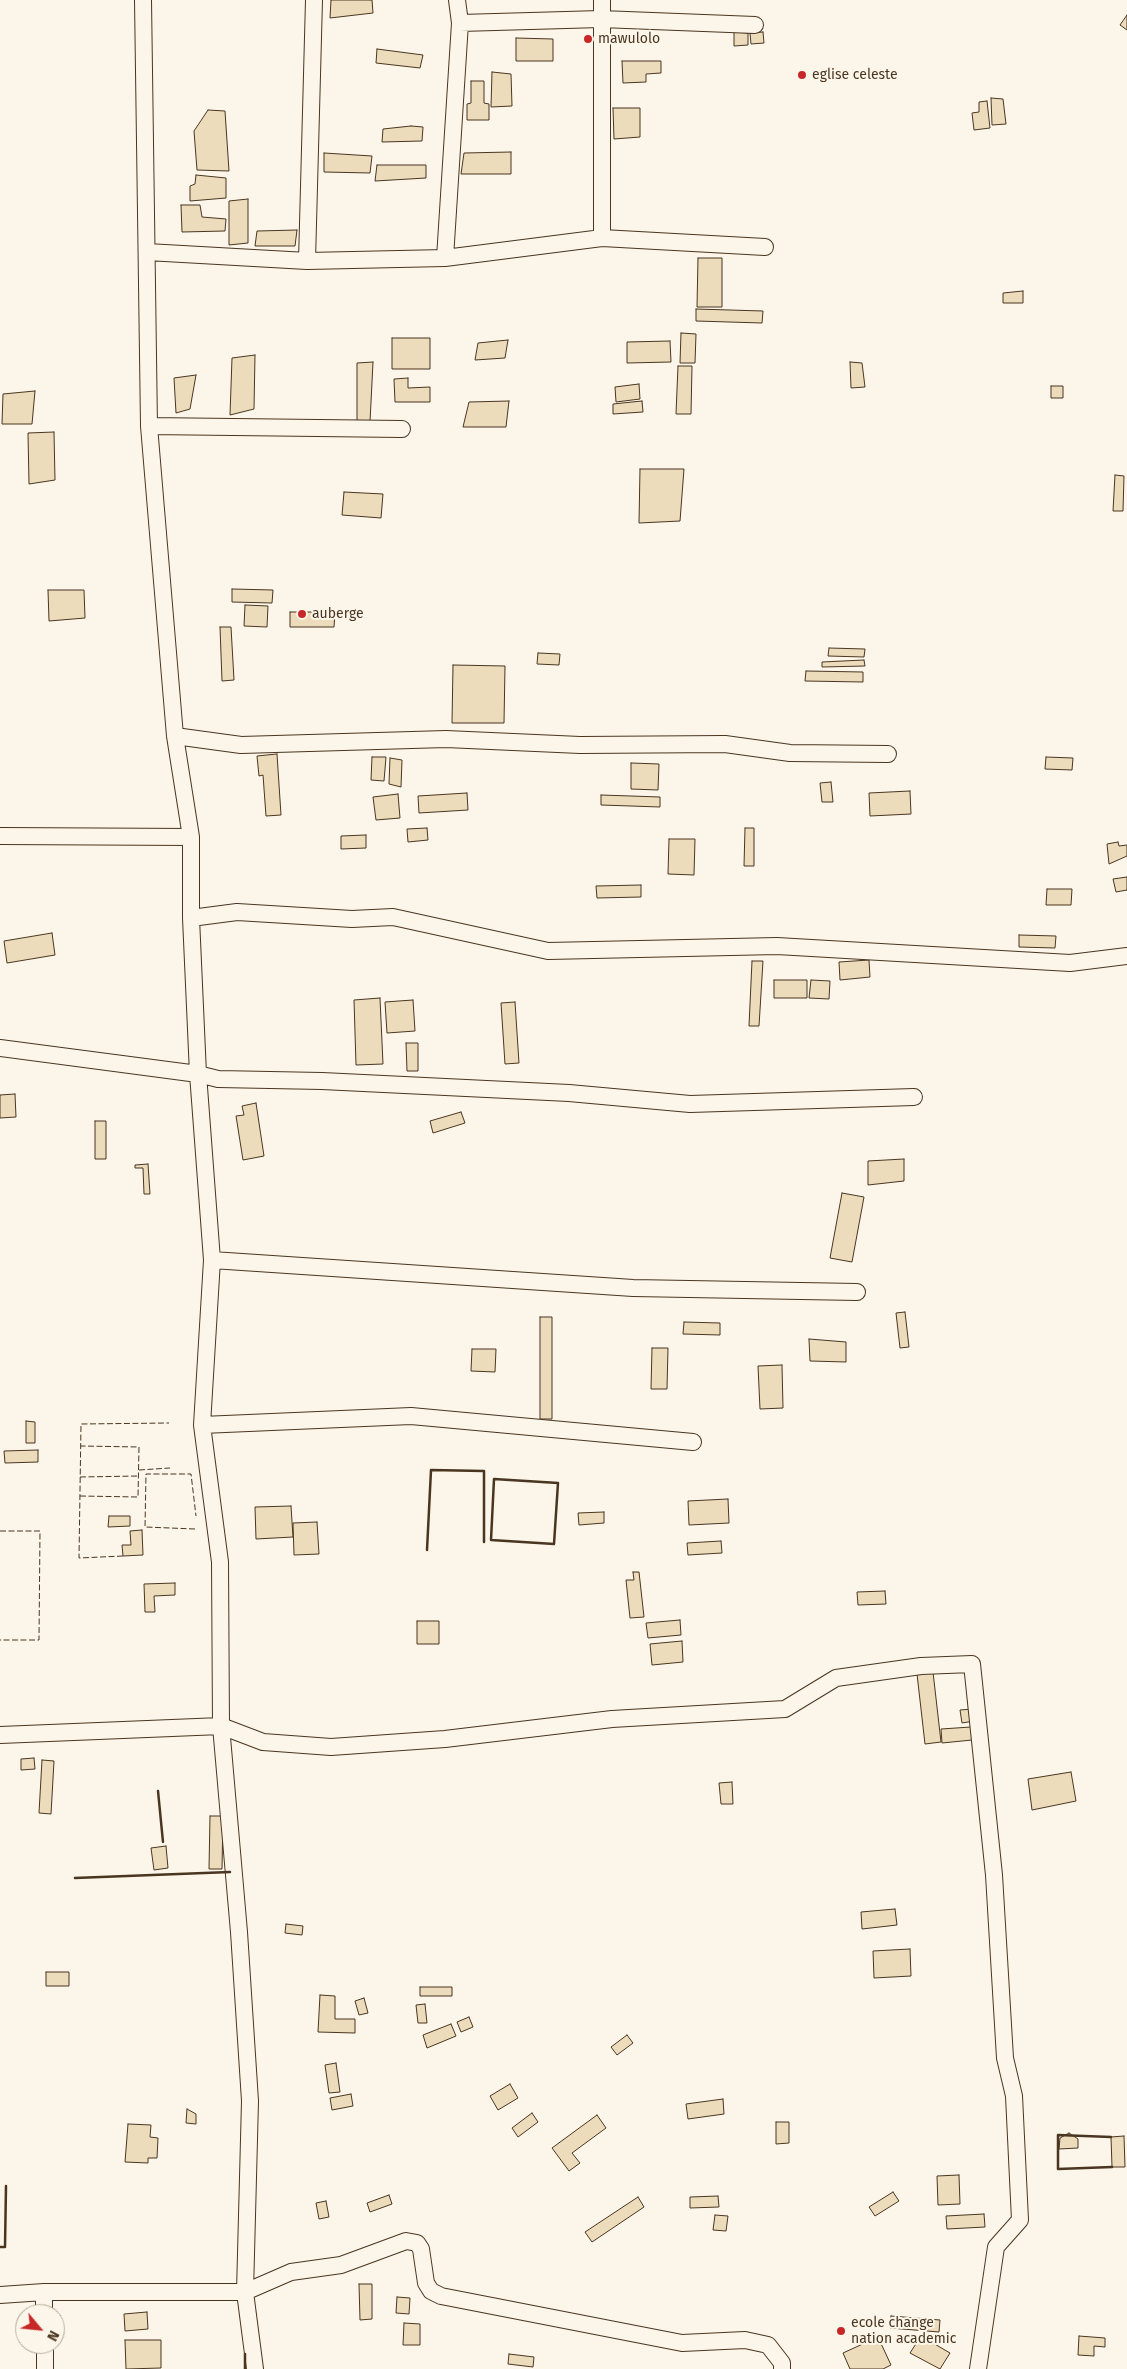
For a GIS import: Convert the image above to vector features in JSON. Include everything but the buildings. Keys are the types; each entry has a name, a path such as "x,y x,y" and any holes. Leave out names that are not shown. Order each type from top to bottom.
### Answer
{"street":[{"path":"143,0 149,426 175,736 191,837 191,918 198,1074 212,1260 202,1425 220,1562 220,1726 239,1932 250,2101 245,2292 255,2369"},
{"path":"307,261 314,0"},
{"path":"445,258 460,23 457,0"},
{"path":"602,0 602,238"},
{"path":"460,23 601,18 756,25"},
{"path":"147,252 307,261 445,258 602,238 765,248"},
{"path":"149,426 402,429"},
{"path":"175,736 242,745 446,739 580,745 725,744 790,753 888,754"},
{"path":"0,836 191,837"},
{"path":"191,918 236,912 352,918 393,917 548,951 777,946 1070,963 1127,956"},
{"path":"0,1048 198,1074 218,1079 322,1080 539,1092 690,1104 914,1097"},
{"path":"212,1260 633,1288 857,1292"},
{"path":"202,1425 412,1416 693,1442"},
{"path":"0,1735 220,1726 263,1742 331,1747 445,1739 612,1719 785,1709 836,1678 921,1666 972,1664 994,1875 1005,2058 1014,2096 1020,2220 996,2247 978,2369"},
{"path":"0,2295 44,2292 245,2292 291,2272 341,2265 406,2241 416,2243 421,2249 426,2283 431,2291 441,2296 682,2343 745,2340 768,2345 782,2363 782,2369"},
{"path":"44,2292 44,2304"},
{"path":"45,2354 46,2369"}],"fence":[{"path":"123,1556 79,1558 81,1424 169,1423"},
{"path":"80,1496 138,1497 139,1447 81,1446"},
{"path":"139,1470 170,1468"},
{"path":"195,1529 145,1527 146,1474 191,1474 196,1516"},
{"path":"80,1477 139,1476"},
{"path":"0,1531 40,1531 39,1640 0,1640"}],"wall":[{"path":"427,1550 431,1470 484,1471 484,1542"},
{"path":"494,1479 558,1483 554,1544 491,1540 494,1479"},
{"path":"158,1791 163,1842"},
{"path":"75,1878 230,1872"},
{"path":"1111,2137 1058,2135 1058,2169 1112,2167"},
{"path":"0,2247 5,2247 6,2186"},
{"path":"245,2354 245,2369"}],"place":[{"name":"mawulolo","path":"588,39"},
{"name":"eglise celeste","path":"802,75"},
{"name":"auberge","path":"302,614"},
{"name":"ecole change nation academic","path":"841,2331"}]}
